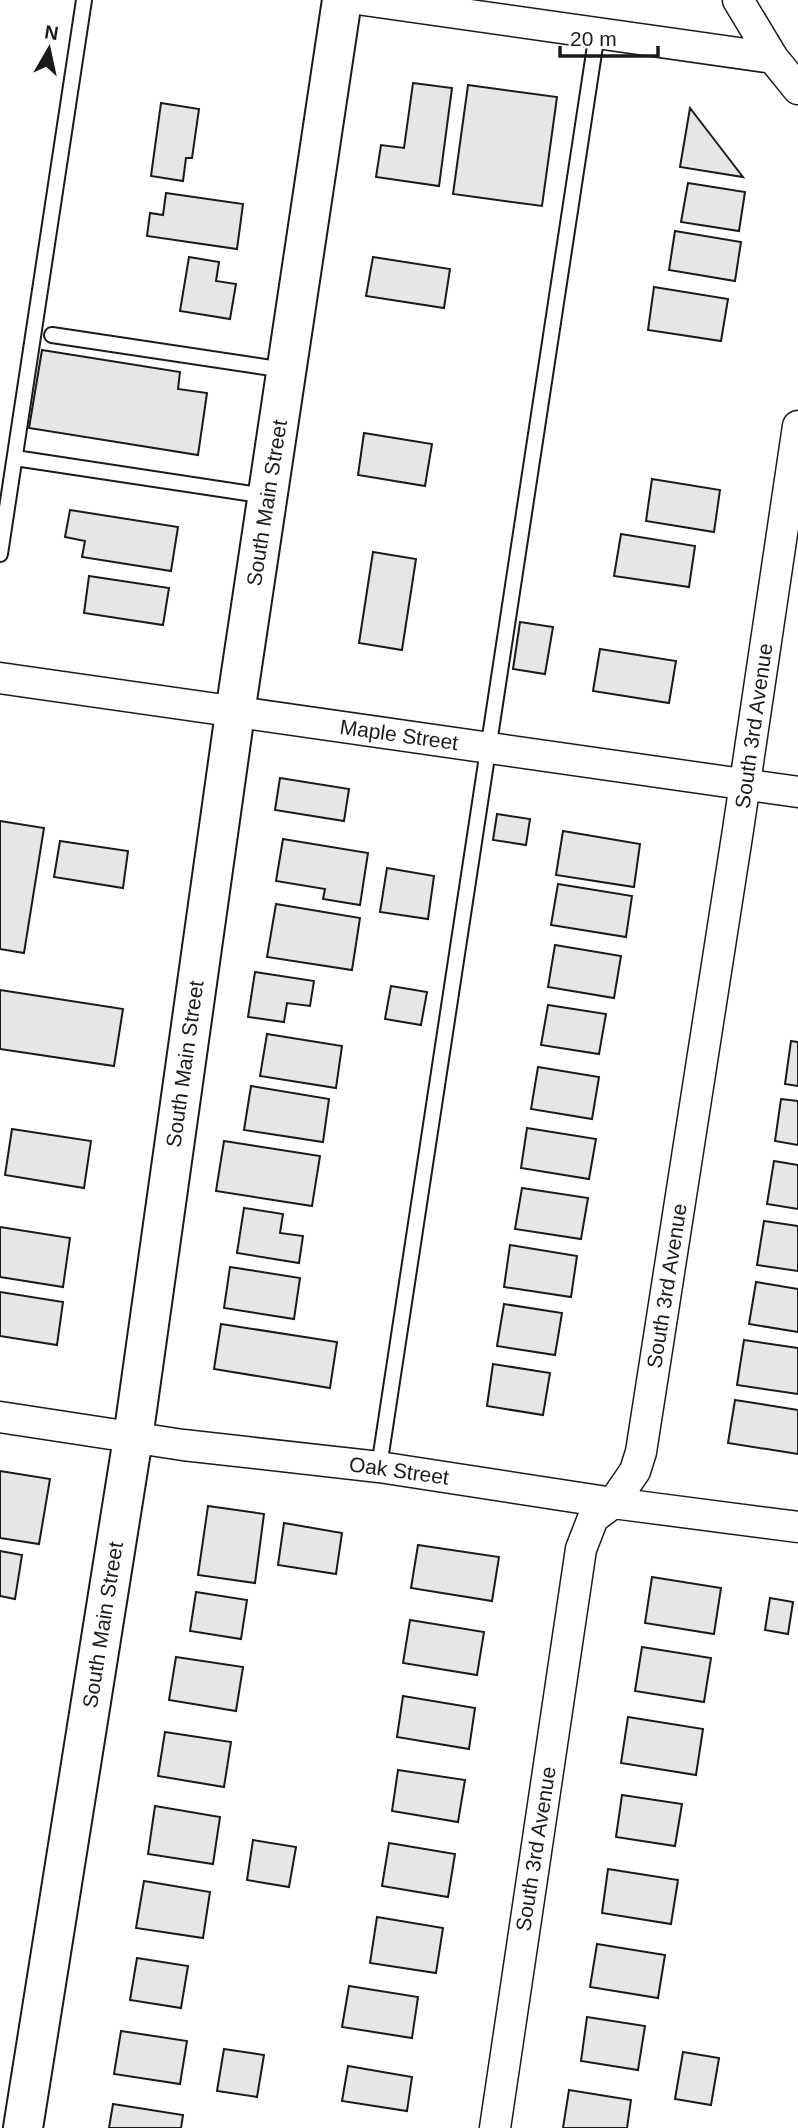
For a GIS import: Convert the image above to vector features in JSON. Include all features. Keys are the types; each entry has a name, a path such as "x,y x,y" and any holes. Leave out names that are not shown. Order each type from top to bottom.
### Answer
{"main road":[{"name":"South Main Street","path":"23,2128 133,1438 235,713 342,0"}],"street":[{"path":"364,0 773,58"},
{"path":"738,0 773,58 798,89"},
{"name":"South 3rd Avenue","path":"495,2128 581,1549 593,1518 613,1503 635,1471 641,1452 798,426"},
{"name":"Maple Street","path":"0,678 798,792"},
{"name":"Oak Street","path":"0,1417 133,1438 379,1467 613,1503 798,1527"}],"lane":[{"path":"0,554 84,0"},
{"path":"379,1467 597,33"},
{"path":"52,335 287,370"},
{"path":"15,458 268,497"}],"building":[{"path":"413,83 452,88 439,186 376,177 381,145 404,148"},
{"path":"468,85 557,97 542,206 453,194"},
{"path":"161,103 199,109 192,158 186,158 183,181 151,176"},
{"path":"690,108 743,177 680,167"},
{"path":"688,183 745,192 739,231 681,222"},
{"path":"166,193 243,204 237,249 147,236 150,213 163,215"},
{"path":"675,231 741,242 735,281 669,270"},
{"path":"189,257 219,262 216,281 236,284 230,319 180,311"},
{"path":"373,257 450,269 444,308 366,296"},
{"path":"654,287 728,299 721,341 648,330"},
{"path":"42,350 180,372 178,389 207,393 198,455 29,428"},
{"path":"364,433 432,444 425,486 358,475"},
{"path":"652,479 720,490 714,532 646,521"},
{"path":"70,510 178,527 171,571 82,557 85,541 65,537"},
{"path":"621,534 695,546 689,587 614,576"},
{"path":"373,552 416,559 402,650 359,643"},
{"path":"89,576 169,588 163,625 84,613"},
{"path":"520,622 553,627 545,674 513,669"},
{"path":"600,649 676,661 669,703 593,691"},
{"path":"280,778 349,789 344,821 275,810"},
{"path":"497,814 530,819 526,845 493,840"},
{"path":"0,821 44,828 24,953 0,949"},
{"path":"563,831 640,844 634,887 556,875"},
{"path":"283,839 368,853 360,905 323,899 325,889 276,881"},
{"path":"60,841 128,851 123,888 54,877"},
{"path":"387,868 434,876 428,919 380,912"},
{"path":"558,884 632,896 626,937 551,925"},
{"path":"276,904 360,918 352,970 267,957"},
{"path":"555,945 621,956 614,998 548,987"},
{"path":"255,972 314,981 310,1006 287,1003 284,1022 248,1017"},
{"path":"391,986 427,992 421,1025 385,1019"},
{"path":"0,990 123,1009 114,1066 0,1049"},
{"path":"548,1005 606,1014 599,1054 541,1045"},
{"path":"267,1034 342,1046 336,1088 260,1076"},
{"path":"791,1041 798,1042 798,1086 785,1084"},
{"path":"538,1067 599,1077 592,1119 531,1109"},
{"path":"251,1086 329,1099 323,1142 244,1130"},
{"path":"781,1099 798,1101 798,1145 775,1141"},
{"path":"527,1128 596,1139 589,1179 521,1168"},
{"path":"12,1129 91,1141 84,1188 5,1175"},
{"path":"224,1141 320,1156 312,1206 216,1191"},
{"path":"774,1161 798,1165 798,1209 767,1204"},
{"path":"522,1188 588,1198 581,1239 515,1229"},
{"path":"244,1208 283,1214 280,1233 303,1236 299,1263 237,1253"},
{"path":"764,1221 798,1226 798,1271 757,1265"},
{"path":"0,1227 70,1238 63,1287 0,1277"},
{"path":"510,1245 577,1256 571,1297 504,1287"},
{"path":"230,1267 300,1278 294,1319 224,1308"},
{"path":"756,1282 798,1289 798,1332 749,1324"},
{"path":"0,1292 63,1302 57,1345 0,1336"},
{"path":"504,1304 562,1313 555,1355 497,1346"},
{"path":"221,1324 337,1342 330,1388 214,1369"},
{"path":"744,1340 798,1348 798,1394 737,1385"},
{"path":"493,1364 550,1373 543,1415 487,1406"},
{"path":"735,1400 798,1410 798,1454 728,1443"},
{"path":"0,1471 50,1479 39,1544 0,1538"},
{"path":"208,1506 264,1514 255,1583 198,1575"},
{"path":"284,1523 342,1533 336,1574 278,1565"},
{"path":"418,1545 499,1557 492,1601 411,1588"},
{"path":"0,1551 22,1555 15,1599 0,1596"},
{"path":"652,1577 721,1588 714,1634 645,1623"},
{"path":"196,1592 247,1600 241,1639 190,1631"},
{"path":"770,1598 793,1602 788,1634 765,1630"},
{"path":"410,1620 484,1632 477,1675 403,1663"},
{"path":"642,1647 711,1658 704,1702 635,1691"},
{"path":"176,1657 243,1667 236,1711 169,1700"},
{"path":"403,1696 475,1708 469,1749 397,1737"},
{"path":"628,1717 703,1729 696,1775 621,1763"},
{"path":"165,1732 231,1742 224,1787 158,1776"},
{"path":"398,1770 465,1780 458,1822 392,1811"},
{"path":"622,1795 682,1804 675,1846 616,1837"},
{"path":"155,1806 220,1817 213,1864 148,1854"},
{"path":"253,1840 296,1847 289,1887 247,1880"},
{"path":"389,1843 455,1854 448,1897 382,1886"},
{"path":"608,1869 678,1880 671,1924 602,1913"},
{"path":"144,1881 210,1892 203,1938 136,1928"},
{"path":"377,1917 443,1928 436,1973 370,1963"},
{"path":"597,1944 665,1955 658,1998 590,1987"},
{"path":"137,1958 188,1966 181,2008 130,2000"},
{"path":"349,1986 418,1997 412,2038 342,2027"},
{"path":"587,2017 645,2026 638,2070 581,2061"},
{"path":"121,2031 187,2041 180,2084 114,2074"},
{"path":"224,2049 264,2055 257,2097 217,2091"},
{"path":"683,2052 719,2058 711,2105 675,2099"},
{"path":"348,2066 412,2077 407,2111 342,2101"},
{"path":"569,2090 631,2100 627,2128 563,2128"},
{"path":"113,2104 183,2115 181,2128 109,2128"}]}
